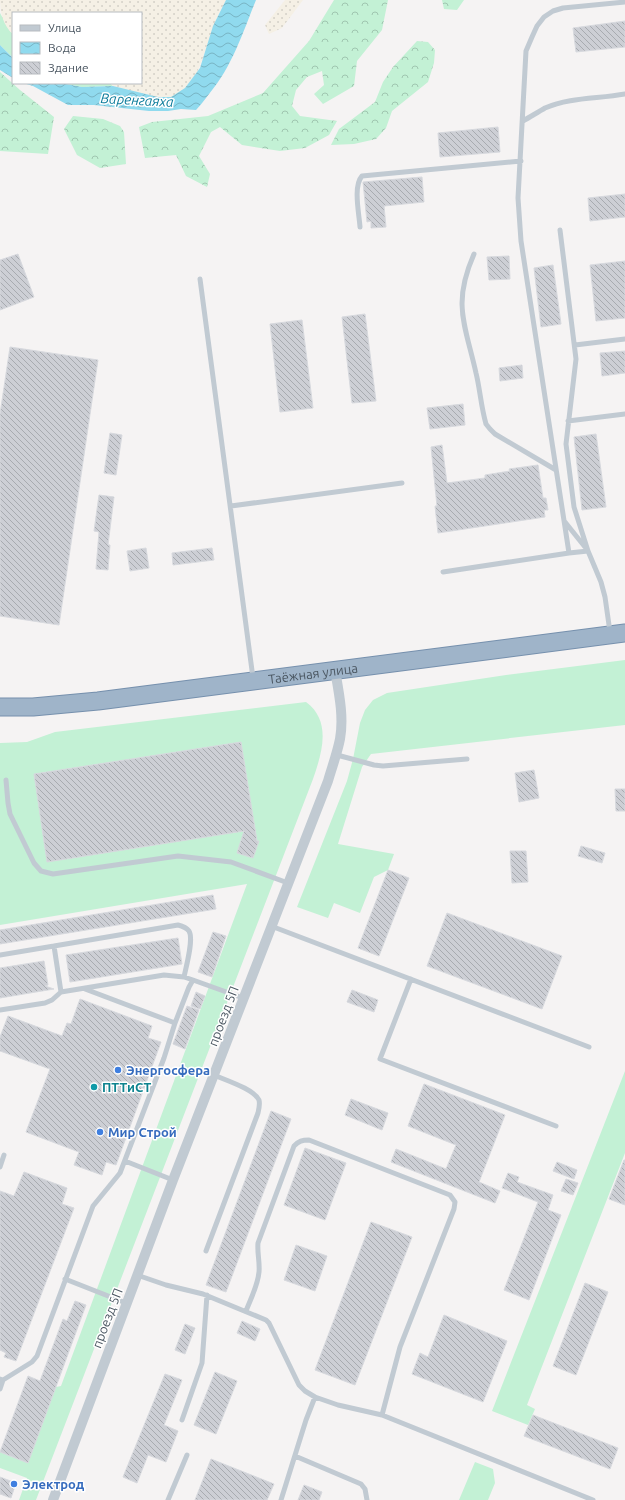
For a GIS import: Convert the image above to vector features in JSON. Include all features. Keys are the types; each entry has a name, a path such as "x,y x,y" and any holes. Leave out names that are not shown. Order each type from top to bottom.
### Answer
{"highway":[{"name":"Таёжная улица","path":"0,707 98,701 618,634"}],"street":[{"name":"проезд 5П","path":"53,1500 126,1303 337,755 340,739 341,719 335,670"}],"lane":[{"path":"569,553 521,241 518,198 526,51 537,26 544,17 553,11 563,8 625,2"},
{"path":"523,121 545,108 558,104 625,94"},
{"path":"360,227 357,187 358,180 362,176 369,174 443,169 521,161"},
{"path":"560,230 576,359 566,444 574,506 588,551 601,582 618,634"},
{"path":"474,254 468,268 464,284 461,308 486,424 495,434 556,470"},
{"path":"200,279 253,681"},
{"path":"575,345 625,339"},
{"path":"568,421 625,414"},
{"path":"230,506 402,483"},
{"path":"564,521 588,551"},
{"path":"443,572 588,551"},
{"path":"337,755 383,766 467,759"},
{"path":"6,780 10,814 34,863 40,871 53,874 185,856 231,862 288,883"},
{"path":"0,955 178,925 184,927 189,932 191,940 184,977"},
{"path":"271,926 589,1047"},
{"path":"54,946 62,992"},
{"path":"0,1010 44,1003 52,1000 62,992 164,975 184,977 243,998"},
{"path":"411,979 380,1059 556,1126"},
{"path":"0,1389 2,1380 32,1362 37,1356 94,1206 120,1173 125,1161 164,1058 175,1023 193,980"},
{"path":"84,988 175,1023"},
{"path":"206,1251 260,1106 259,1099 254,1094 234,1083 214,1076"},
{"path":"246,1311 258,1277 258,1243 294,1146 298,1142 309,1140 450,1195 455,1202 454,1209 400,1346 382,1415"},
{"path":"0,1167 4,1155"},
{"path":"125,1161 173,1180"},
{"path":"137,1275 166,1285 192,1290 207,1295 262,1317 269,1323 299,1385 315,1397 338,1405 382,1415 593,1500"},
{"path":"65,1279 126,1303"},
{"path":"182,1420 202,1363 207,1295"},
{"path":"280,1500 315,1397"},
{"path":"168,1500 187,1455"},
{"path":"295,1456 361,1484 365,1489 367,1500"}],"green space":[{"path":"334,0 388,0 382,30 357,61 354,86 323,104 314,94 324,85 322,71 307,77 296,90 292,106 300,116 337,121 329,135 305,148 280,151 242,145 220,127 211,132 199,156 210,174 207,187 186,176 176,155 145,158 139,127 152,122 208,116 263,93 309,41"},
{"path":"442,0 464,0 457,10 444,9"},
{"path":"0,13 12,33 12,57 0,45"},
{"path":"417,41 428,42 435,50 434,63 428,82 392,111 386,128 376,139 354,144 331,145 339,129 375,102 383,82 393,67"},
{"path":"0,72 12,84 54,117 48,154 0,151"},
{"path":"66,84 111,84 113,86 82,87"},
{"path":"73,116 103,119 120,126 124,132 126,164 100,168 77,155 64,129"},
{"path":"625,660 625,725 371,754 362,767 338,844 394,854 388,870 374,877 360,913 334,903 328,918 297,907 347,781 360,723 365,710 373,700 387,693 506,675"},
{"path":"306,702 319,718 323,738 322,748 313,779 36,1500 19,1500 27,1478 0,1468 0,1452 28,1463 56,1387 61,1386 247,884 0,925 0,743 27,742 55,732"},
{"path":"625,1071 625,1153 527,1405 535,1409 528,1425 492,1411"},
{"path":"475,1462 493,1469 495,1483 488,1500 459,1500"}],"sand":[{"path":"0,0 226,0 215,22 200,66 195,76 189,85 181,92 166,98 134,92 113,86 111,84 142,84 142,12 12,12 12,33 7,27 1,9"},
{"path":"285,0 303,0 282,28 269,34 265,25"}],"water":[{"name":"Варенгаяха","path":"226,0 256,0 231,61 217,84 196,110 181,109 149,111 94,105 68,105 33,86 26,84 66,84 82,87 113,86 158,97 171,97 185,88 200,68 213,26"},
{"path":"0,45 12,57 12,77 0,70"}],"building":[{"path":"625,21 625,47 576,52 573,28"},
{"path":"498,127 500,152 440,157 438,133"},
{"path":"422,177 424,202 384,206 386,227 371,228 371,221 367,222 363,182"},
{"path":"625,194 625,217 590,221 588,198"},
{"path":"18,254 34,297 0,310 0,260"},
{"path":"509,256 510,279 489,280 487,257"},
{"path":"625,261 625,318 596,321 590,265"},
{"path":"553,265 561,324 541,327 534,268"},
{"path":"365,314 376,401 352,403 342,317"},
{"path":"302,320 313,408 280,412 270,324"},
{"path":"10,347 98,360 59,625 0,616 0,414"},
{"path":"625,351 625,373 602,376 600,353"},
{"path":"522,365 523,378 500,381 499,368"},
{"path":"463,404 465,425 430,429 427,408"},
{"path":"110,433 122,435 116,475 104,473"},
{"path":"596,434 606,507 582,510 574,437"},
{"path":"442,445 447,483 485,478 485,475 510,471 509,469 538,465 543,498 546,498 548,510 544,510 545,517 438,533 431,447"},
{"path":"99,495 114,497 108,545 110,545 108,570 96,569 99,532 94,531"},
{"path":"146,548 149,568 130,571 127,551"},
{"path":"212,548 214,560 173,565 172,553"},
{"path":"241,742 257,841 259,841 253,858 237,853 244,831 47,862 34,774"},
{"path":"534,770 539,798 519,802 515,773"},
{"path":"615,789 625,789 625,811 616,811"},
{"path":"581,846 605,853 602,863 578,856"},
{"path":"510,851 526,851 528,882 512,883"},
{"path":"388,870 409,878 379,956 358,948"},
{"path":"213,895 216,909 0,944 0,930"},
{"path":"447,913 562,956 542,1009 427,966"},
{"path":"213,932 226,936 212,977 198,972"},
{"path":"178,938 182,964 70,982 66,955"},
{"path":"44,961 48,985 45,986 54,989 0,998 0,968"},
{"path":"352,990 378,1000 374,1012 347,1002"},
{"path":"196,992 205,996 200,1009 191,1006"},
{"name":"ПТТиСТ","path":"80,999 152,1026 148,1038 161,1042 116,1165 106,1162 102,1175 74,1165 79,1152 26,1132 50,1069 0,1051 0,1037 8,1016 62,1036 67,1023 71,1024"},
{"path":"187,1006 199,1010 185,1049 173,1044"},
{"path":"424,1084 505,1115 479,1182 500,1191 495,1203 391,1162 396,1149 446,1169 456,1145 408,1126"},
{"path":"351,1099 388,1113 382,1130 345,1115"},
{"path":"271,1111 291,1119 226,1292 206,1285"},
{"path":"305,1148 346,1163 325,1220 284,1205"},
{"path":"625,1160 625,1205 609,1199"},
{"path":"557,1162 577,1170 574,1179 553,1171"},
{"path":"24,1172 67,1188 62,1204 74,1208 16,1361 4,1357 6,1353 0,1350 0,1191 14,1196"},
{"path":"508,1173 519,1177 517,1182 553,1195 548,1210 561,1215 529,1300 504,1290 538,1202 502,1188"},
{"path":"566,1179 578,1183 573,1195 561,1191"},
{"path":"371,1222 412,1237 355,1385 315,1370"},
{"path":"296,1245 327,1256 315,1291 284,1280"},
{"path":"585,1283 608,1292 576,1375 553,1366"},
{"path":"75,1301 86,1305 28,1463 0,1452 28,1376 40,1381 63,1319 67,1321"},
{"path":"444,1315 507,1341 483,1402 412,1374 420,1353 428,1357"},
{"path":"242,1321 260,1329 255,1341 237,1333"},
{"path":"185,1324 195,1328 185,1354 175,1350"},
{"path":"215,1372 237,1381 216,1434 194,1425"},
{"path":"165,1374 182,1380 164,1425 178,1431 166,1462 148,1455 137,1483 123,1477"},
{"path":"533,1415 618,1448 610,1469 524,1436"},
{"path":"211,1459 274,1484 267,1500 195,1500"},
{"path":"0,1477 16,1483 11,1498 0,1494"},
{"path":"304,1485 322,1492 319,1500 298,1500"}],"place":[{"name":"Энергосфера","path":"118,1070"},
{"name":"ПТТиСТ","path":"94,1087"},
{"name":"Мир Строй","path":"100,1132"},
{"name":"Электрод","path":"14,1484"}]}
